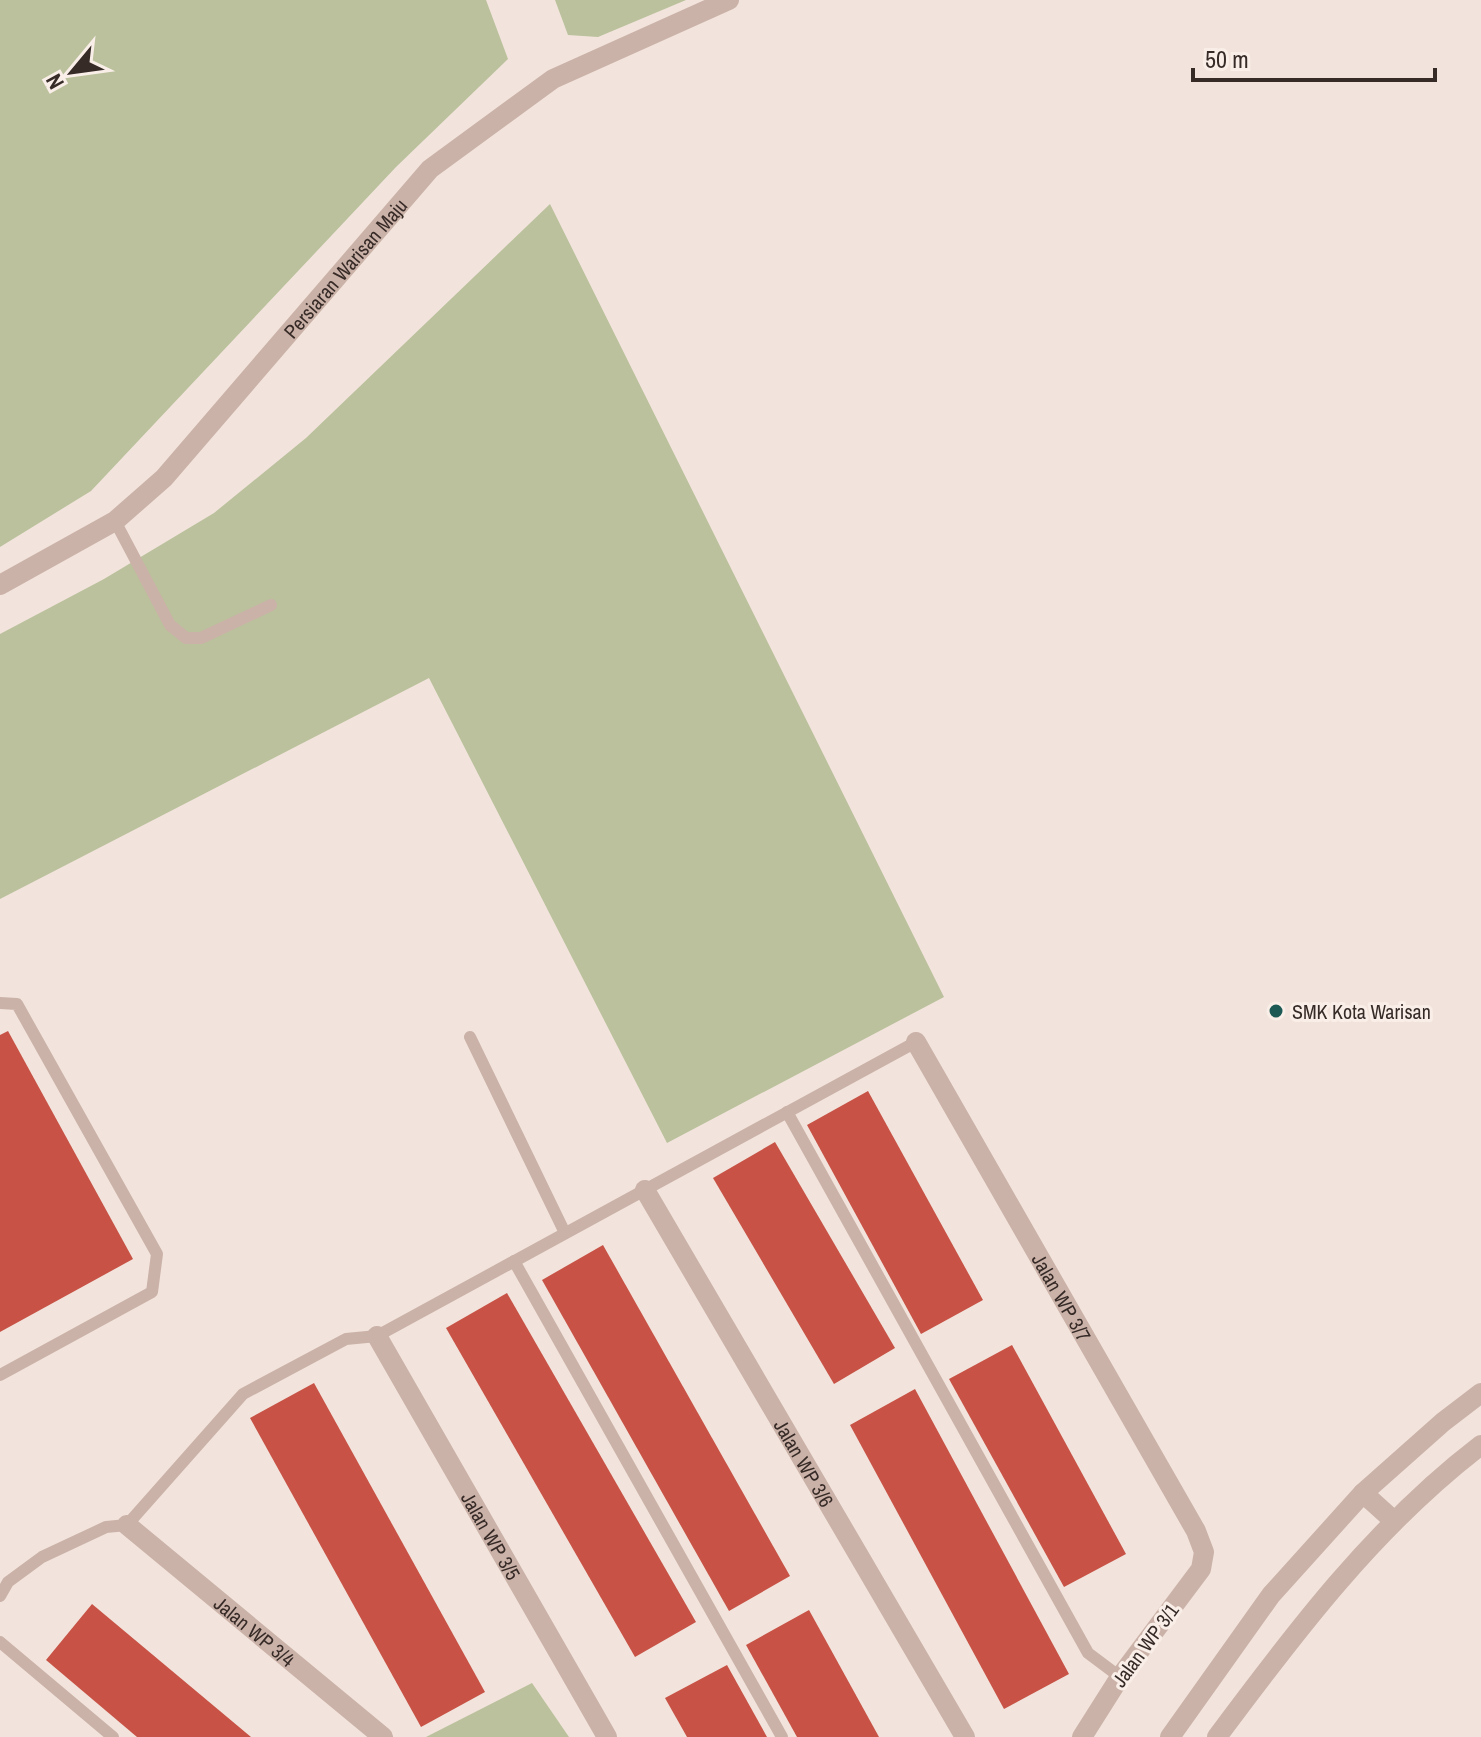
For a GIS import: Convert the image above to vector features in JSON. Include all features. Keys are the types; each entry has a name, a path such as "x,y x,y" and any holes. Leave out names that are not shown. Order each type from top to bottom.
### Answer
{"street":[{"name":"Persiaran Warisan Maju","path":"0,585 115,521 164,478 430,169 553,79 729,0"},
{"name":"Jalan WP 3/7","path":"916,1042 1196,1531 1204,1552"},
{"name":"Jalan WP 3/6","path":"645,1190 965,1737"},
{"name":"Jalan WP 3/5","path":"377,1336 607,1737"},
{"path":"1170,1737 1271,1595 1363,1493 1443,1422 1481,1393"},
{"path":"1217,1737 1300,1626 1394,1521 1481,1445"},
{"path":"1363,1493 1394,1521"},
{"name":"Jalan WP 3/4","path":"127,1525 383,1737"},
{"name":"Jalan WP 3/1","path":"1082,1737 1120,1677 1201,1569 1204,1552"}],"lane":[{"path":"115,521 170,625 186,638 201,638 271,605"},
{"path":"0,1003 17,1004 157,1254 152,1292 0,1375"},
{"path":"470,1037 565,1233"},
{"path":"0,1596 8,1582 42,1557 106,1527 127,1525 243,1394 346,1339 377,1336 916,1042"},
{"path":"787,1112 1088,1653 1120,1677"},
{"path":"514,1261 782,1737"},
{"path":"0,1642 113,1737"}],"green space":[{"path":"0,0 486,0 508,59 396,167 91,491 0,547"},
{"path":"555,0 686,0 598,37 568,35"},
{"path":"550,204 944,997 667,1143 429,678 0,899 0,634 104,579 214,513 306,438"},
{"path":"532,1683 569,1737 426,1737"}],"building":[{"path":"8,1031 133,1259 0,1332 0,1035"},
{"path":"868,1091 983,1300 921,1334 807,1125"},
{"path":"775,1142 895,1348 834,1384 713,1178"},
{"path":"603,1245 790,1576 729,1611 542,1280"},
{"path":"507,1293 696,1622 635,1657 446,1328"},
{"path":"1012,1345 1126,1554 1064,1587 949,1379"},
{"path":"314,1383 485,1692 421,1727 250,1418"},
{"path":"915,1389 1069,1674 1004,1709 850,1425"},
{"path":"92,1604 251,1737 137,1737 46,1660"},
{"path":"809,1610 879,1737 797,1737 746,1645"},
{"path":"727,1665 767,1737 687,1737 665,1698"}],"place":[{"name":"SMK Kota Warisan","path":"1276,1011"}]}
